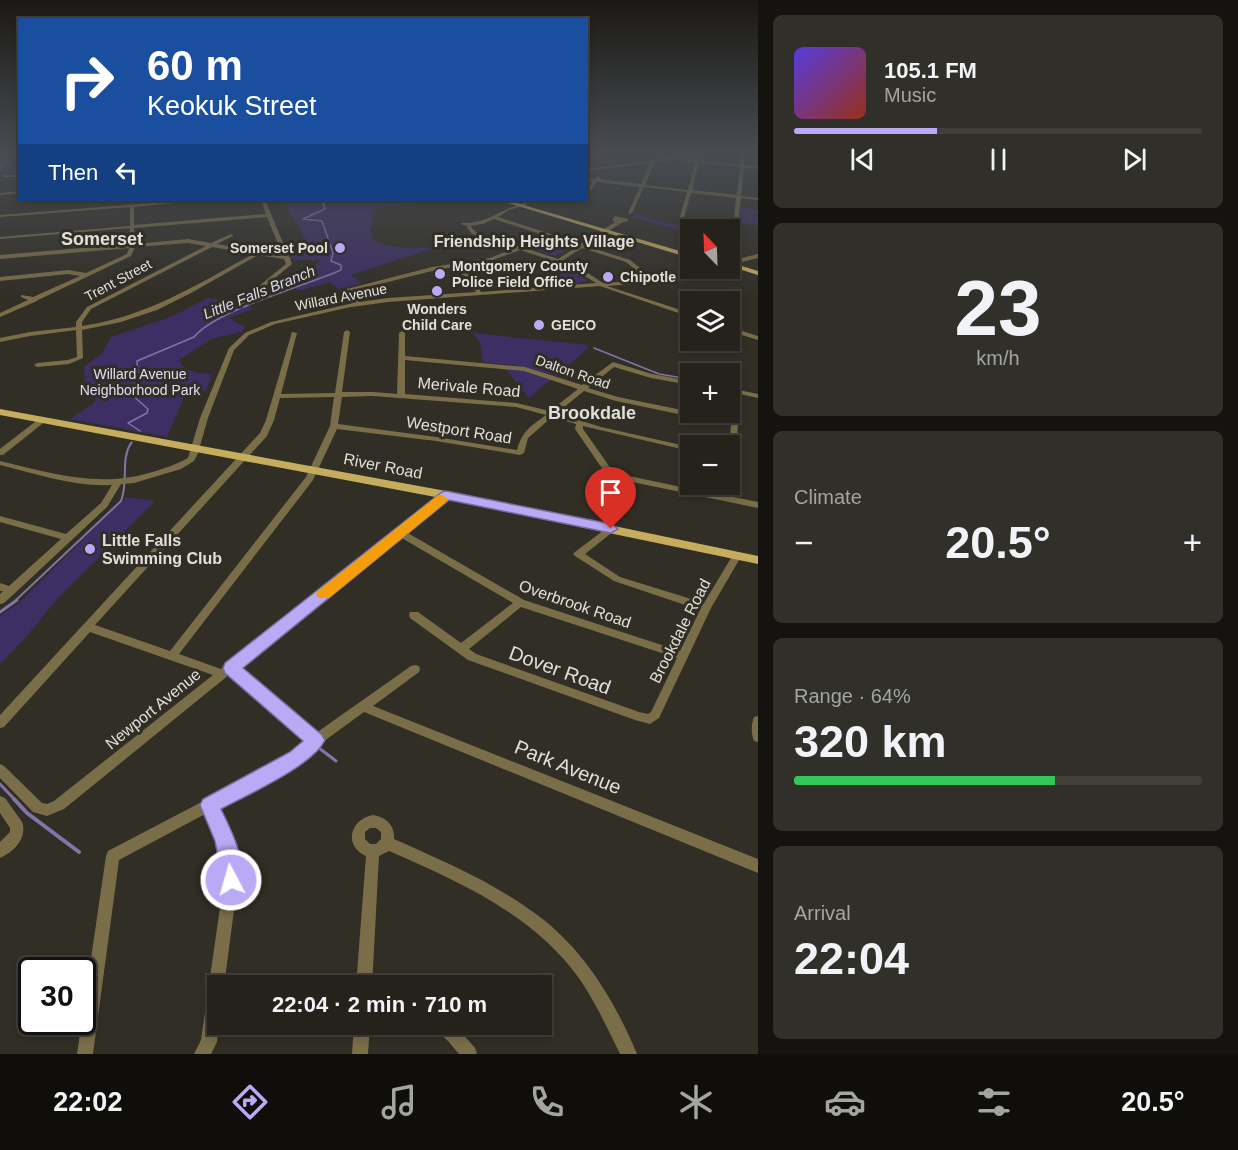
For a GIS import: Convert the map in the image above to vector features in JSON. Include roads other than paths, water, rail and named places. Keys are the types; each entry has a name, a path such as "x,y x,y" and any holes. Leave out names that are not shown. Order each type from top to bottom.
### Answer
{"main road":[{"path":"505,201 680,252"},
{"path":"511,201 521,205"},
{"path":"740,266 758,275"},
{"name":"River Road","path":"0,412 446,495 758,560"}],"street":[{"path":"630,213 636,200"},
{"path":"681,219 686,200"},
{"path":"736,219 739,200"},
{"path":"0,216 161,201"},
{"path":"240,304 285,270 289,264 263,201"},
{"path":"0,315 126,258 132,252 132,205"},
{"path":"461,225 484,227 503,212 521,205"},
{"path":"0,238 270,215"},
{"path":"494,218 628,261 651,280"},
{"path":"558,261 619,222"},
{"path":"473,227 479,234 580,270 599,284 680,312"},
{"name":"Trent Street","path":"79,328 81,316 93,306 231,235"},
{"path":"0,257 182,241 213,244 256,254 288,258"},
{"path":"358,304 345,294 345,291 454,265 491,259 520,248"},
{"path":"0,339 30,333 79,328 120,320 149,311 256,254"},
{"path":"740,260 758,255"},
{"path":"454,265 470,278 480,294"},
{"path":"0,279 68,272 88,275"},
{"name":"Willard Avenue","path":"195,448 229,353 236,342 265,326 358,304 401,298 568,288 680,278"},
{"path":"23,296 35,300"},
{"path":"37,365 79,359 81,356 79,328"},
{"path":"172,656 310,478 334,426 347,332"},
{"path":"740,332 758,338"},
{"path":"0,723 264,434 294,333"},
{"path":"401,395 402,333"},
{"name":"Dalton Road","path":"402,358 516,367 627,402 680,412"},
{"name":"Westport Road","path":"334,426 520,453 524,438 613,364 651,376 680,381"},
{"path":"740,392 758,396"},
{"name":"Merivale Road","path":"277,396 401,395 516,405 580,424 680,447"},
{"path":"0,453 43,420"},
{"path":"733,435 734,423"},
{"path":"580,424 579,429 611,475 758,505"},
{"path":"0,463 75,482 124,482 166,472 185,463 191,459 195,448"},
{"path":"0,600 104,505 124,482"},
{"name":"Newport Avenue","path":"0,770 38,808 48,810 59,805 446,495"},
{"path":"729,495 729,500"},
{"path":"0,519 69,538"},
{"path":"611,529 578,554 621,580 706,608"},
{"name":"Overbrook Road","path":"401,533 520,603 683,656"},
{"name":"Brookdale Road","path":"650,719 655,715 706,608 737,555"},
{"path":"0,587 12,590"},
{"path":"462,648 520,603"},
{"name":"Dover Road","path":"414,615 472,657 650,719"},
{"path":"88,627 172,656 227,671 316,740"},
{"path":"85,1054 113,856 297,758 316,740 415,669"},
{"name":"Park Avenue","path":"364,707 758,866"},
{"path":"758,721 758,737"},
{"path":"0,802 17,825 17,835 0,851"},
{"path":"202,1054 209,1042 231,880 231,863 225,840 210,805"},
{"path":"373,821 383,825 388,833 387,843 381,849 373,851 363,847 358,838 360,829 373,821"},
{"path":"387,843 486,887 552,934 567,950 596,991 629,1054"},
{"path":"366,975 373,851"},
{"path":"360,1054 361,1035"},
{"path":"454,1035 469,1054"}],"waterway":[{"name":"Little Falls Branch","path":"140,431 128,423 147,413 148,409 132,395 138,373 137,361 194,337 221,317 241,308 341,270 341,265 331,261 333,253 322,221 303,219 325,209 323,203 331,201"},
{"path":"594,348 659,374 680,378"},
{"name":"Little Falls Branch","path":"15,601 121,501 126,456 130,444"},
{"name":"Little Falls Branch","path":"0,612 17,600"},
{"path":"319,748 336,761"},
{"path":"0,784 15,800"},
{"path":"14,799 27,813 79,852"}],"place":[{"name":"Somerset Pool","path":"340,248"},
{"name":"Montgomery County Police Field Office","path":"440,274"},
{"name":"Chipotle","path":"608,277"},
{"name":"Wonders Child Care","path":"437,291"},
{"name":"GEICO","path":"539,325"},
{"name":"Little Falls Swimming Club","path":"90,549"}],"district":[{"name":"Somerset","path":"102,239"},
{"name":"Friendship Heights Village","path":"534,241"},
{"name":"Brookdale","path":"592,413"}],"park label":[{"name":"Willard Avenue Neighborhood Park","path":"140,382"}]}
